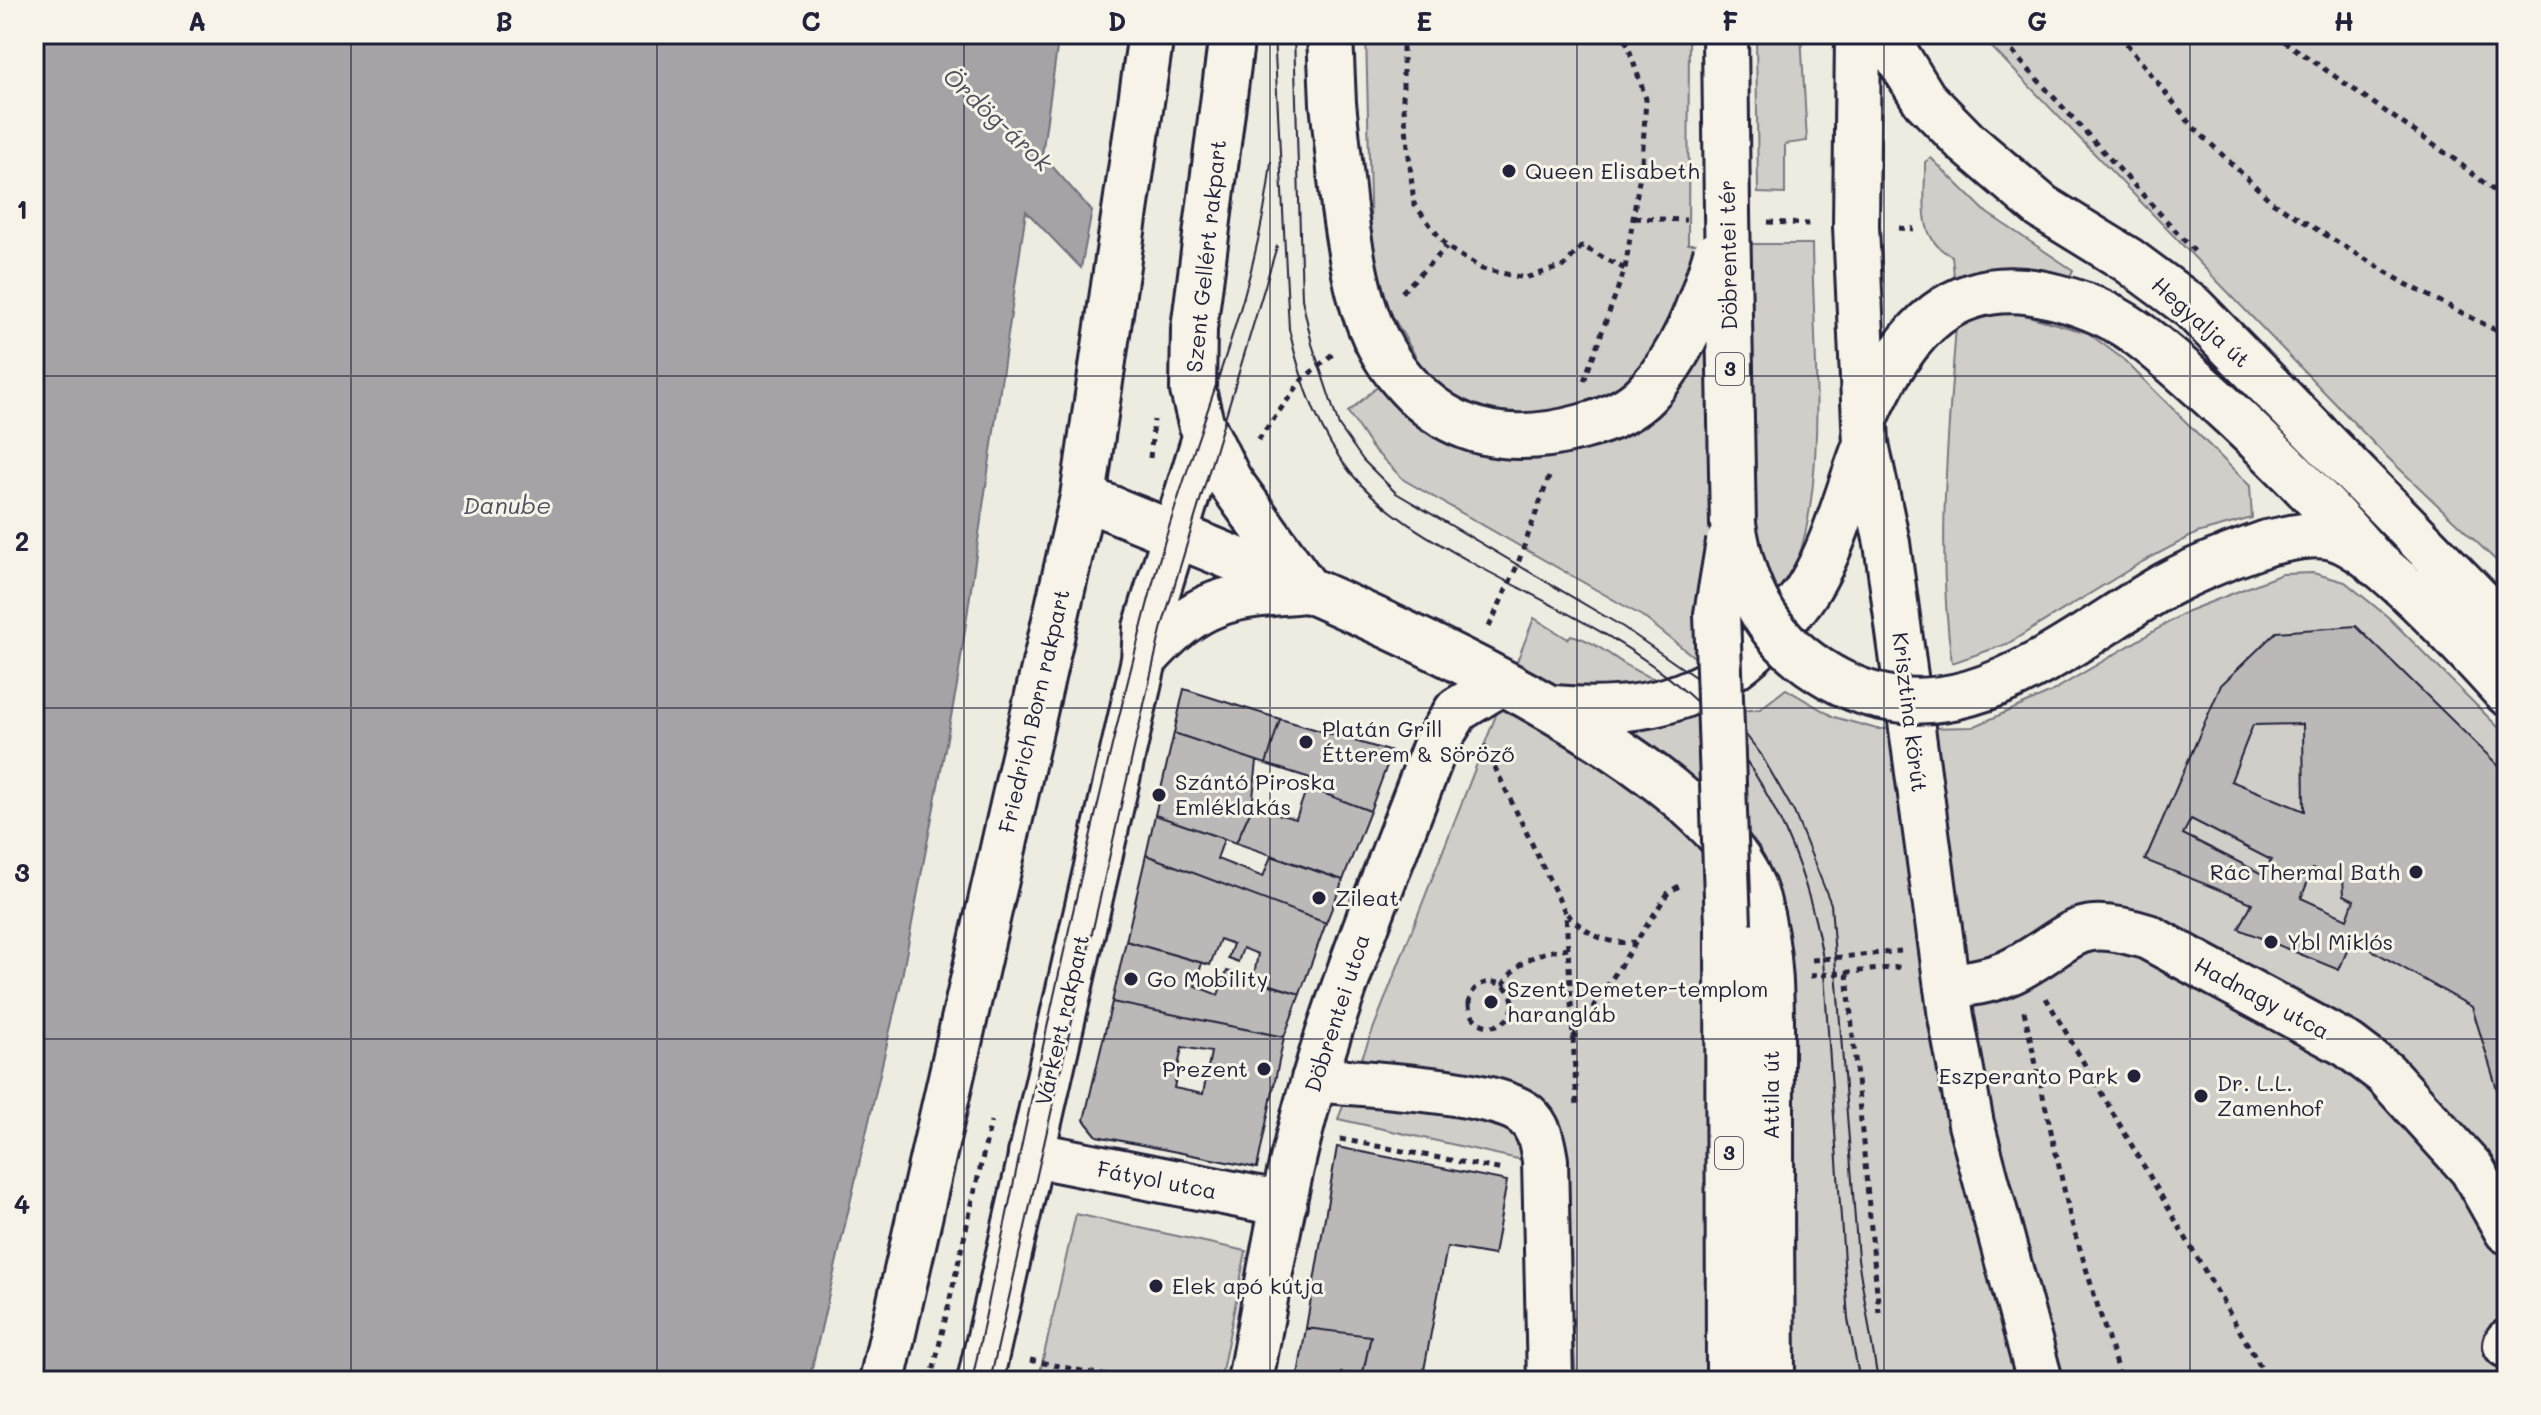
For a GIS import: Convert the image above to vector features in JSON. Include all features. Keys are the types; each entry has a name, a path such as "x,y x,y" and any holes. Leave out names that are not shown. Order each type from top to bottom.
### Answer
{"main road":[{"name":"Friedrich Born rakpart","path":"882,1381 1083,497 1151,34"},
{"name":"Szent Gellért rakpart","path":"1232,34 1194,329 1193,390 1206,434 1229,480 1308,590"},
{"path":"1330,34 1333,103 1344,208 1354,274 1370,325 1394,369 1429,406 1466,429 1509,439 1552,435 1609,420 1644,396 1669,365 1700,310 1727,213"},
{"name":"Döbrentei tér","path":"1725,34 1733,524"},
{"name":"Krisztina körút","path":"1858,34 1856,226 1865,433 1887,543 1947,986 1971,1124 2040,1381"},
{"name":"Hegyalja út","path":"1884,34 1924,99 1967,143 2042,207 2128,260 2193,308 2507,629"},
{"path":"1547,708 1598,712 1647,708 1708,686 1750,655 1810,587 1881,382 1904,349 1942,309 1967,296 1999,288 2032,290 2071,300 2107,315 2143,337 2203,388 2331,512 2376,564 2507,693"},
{"name":"Várkert rakpart","path":"984,1366 1144,660 1146,628 1206,434"},
{"path":"1083,497 1308,590 1486,674"},
{"path":"1733,524 1747,586 1758,611 1780,639 1827,676 1863,691 1894,699 1959,696 1999,685 2041,665 2177,579 2267,543 2311,535 2331,536 2351,545 2376,564"},
{"name":"3","path":"1729,1381 1728,925 1717,614 1722,572 1733,524"},
{"name":"Várkert rakpart","path":"1144,660 1178,623 1221,601 1239,595 1308,590"},
{"name":"Attila út","path":"1486,674 1648,769 1696,809 1728,846 1756,895 1770,974 1772,1381"},
{"name":"Döbrentei utca","path":"1250,1381 1300,1131 1346,979 1436,744 1457,710 1486,674"},
{"name":"Hadnagy utca","path":"1947,986 1982,983 2021,966 2065,936 2092,927 2116,927 2148,937 2348,1045 2385,1073 2489,1177 2507,1231"},
{"path":"1314,1079 1493,1100 1524,1113 1535,1125 1545,1160 1550,1381"},
{"name":"Fátyol utca","path":"1031,1154 1284,1204"}],"path":[{"path":"1403,34 1403,99 1414,204 1447,247 1482,269 1525,278 1564,266 1582,246 1625,269"},
{"path":"1624,34 1646,99 1635,218"},
{"path":"1996,34 2194,251"},
{"path":"2119,34 2192,126 2272,202 2406,284 2507,336"},
{"path":"2125,40 2177,34"},
{"path":"2274,34 2454,159 2507,201"},
{"path":"2289,44 2293,34"},
{"path":"1772,223 1809,224"},
{"path":"1896,228 1914,229"},
{"path":"1391,303 1447,247"},
{"path":"1229,480 1302,380 1340,348"},
{"path":"1457,710 1479,733 1566,914 1577,1112"},
{"path":"1573,1039 1668,893 1695,876"},
{"path":"1566,914 1586,932 1613,944 1636,942"},
{"path":"1503,985 1524,960 1540,952 1568,948"},
{"path":"1879,1313 1847,973 1908,966"},
{"path":"2021,966 2071,1220 2121,1381"},
{"path":"2021,966 2269,1381"},
{"path":"1491,981 1503,985 1512,994 1514,1007 1509,1019 1497,1026 1485,1026 1473,1019 1468,1007 1470,994 1478,985 1491,981"},
{"path":"1300,1131 1506,1171"},
{"path":"984,1366 1130,1381"}],"shaded area":[{"path":"1366,34 1689,34 1688,244 1812,244 1815,466 1801,551 1782,593 1698,660 1642,616 1404,480 1372,448 1348,412 1415,355 1389,310 1371,241"},
{"path":"1756,34 1801,34 1807,141 1785,144 1785,194 1758,193"},
{"path":"1979,34 2507,34 2507,571 2384,454"},
{"path":"1931,158 1987,213 2073,270 2066,285 1955,285 1952,256 1940,249 1927,228 1925,162"},
{"path":"2003,309 2088,333 2123,359 2250,486 2252,518 2197,533 2142,562 2007,644 1952,663 1944,537 1956,326 1970,317"},
{"path":"2313,573 2345,582 2388,617 2507,736 2507,1381 1576,1381 1563,1169 1338,1119 1534,618 1568,639 1571,635 1592,643 1653,678 1651,689 1695,716 1760,709 1786,689 1834,717 1877,729 1973,727 2049,693 2188,611 2282,574"},
{"path":"1076,1214 1246,1251 1220,1381 1038,1381"}],"water":[{"name":"Danube","path":"34,34 1059,34 1042,155 1092,211 1081,268 1026,211 957,685 900,987 809,1381 34,1381"}],"building":[{"name":"Rác Thermal Bath","path":"2356,626 2507,774 2507,1122 2472,1007 2352,939 2339,970 2239,929 2252,903 2145,860 2221,685 2276,632","holes":["2303,724 2304,811 2231,781 2253,725","2191,819 2271,860 2264,875 2183,834","2313,869 2343,877 2344,895 2354,900 2347,919 2301,898"]},
{"path":"1184,689 1280,719 1266,764 1174,733"},
{"path":"1280,719 1392,752 1370,811 1307,787 1310,778 1266,764"},
{"path":"1174,733 1257,761 1252,807 1236,843 1155,815"},
{"path":"1307,787 1370,811 1343,880 1236,843 1252,807 1296,819"},
{"path":"1155,815 1224,839 1217,859 1263,877 1271,856 1343,880 1326,923 1146,855"},
{"path":"1146,855 1326,923 1300,994 1253,980 1258,954 1243,948 1238,962 1228,958 1233,944 1220,939 1210,965 1126,941"},
{"path":"1126,941 1202,963 1195,986 1218,995 1227,971 1300,994 1284,1037 1112,1002"},
{"path":"1112,1002 1284,1037 1257,1168 1097,1136 1084,1120","holes":["1182,1047 1211,1052 1203,1094 1174,1088"]},
{"path":"1337,1147 1507,1181 1494,1255 1447,1247 1422,1381 1361,1381 1371,1336 1306,1328"},
{"path":"1306,1328 1371,1336 1362,1377 1341,1373 1340,1381 1297,1381"}],"tram line":[{"path":"1274,34 1289,329 1311,404 1338,456 1363,487 1409,524 1442,546 1613,639 1664,674 1715,720 1738,750 1778,815 1806,886 1823,959 1848,1319 1860,1381"},
{"path":"1294,34 1302,299 1312,344 1339,426 1363,460 1396,493 1623,627 1708,686 1760,753 1794,812 1831,904 1858,1259 1878,1381"},
{"path":"972,1381 1058,977 1129,675 1170,524 1238,318 1252,266 1271,162"},
{"path":"990,1381 1161,630 1277,246"}],"place":[{"name":"Queen Elisabeth","path":"1509,171"},
{"name":"Platán Grill Étterem & Söröző","path":"1306,742"},
{"name":"Szántó Piroska Emléklakás","path":"1159,795"},
{"name":"Rác Thermal Bath","path":"2416,872"},
{"name":"Zileat","path":"1319,898"},
{"name":"Ybl Miklós","path":"2271,942"},
{"name":"Go Mobility","path":"1131,979"},
{"name":"Szent Demeter-templom harangláb","path":"1491,1002"},
{"name":"Prezent","path":"1264,1069"},
{"name":"Eszperanto Park","path":"2134,1076"},
{"name":"Dr. L.L. Zamenhof","path":"2201,1096"},
{"name":"Elek apó kútja","path":"1156,1286"}],"water label":[{"name":"Ördög-árok","path":"997,120"}]}
